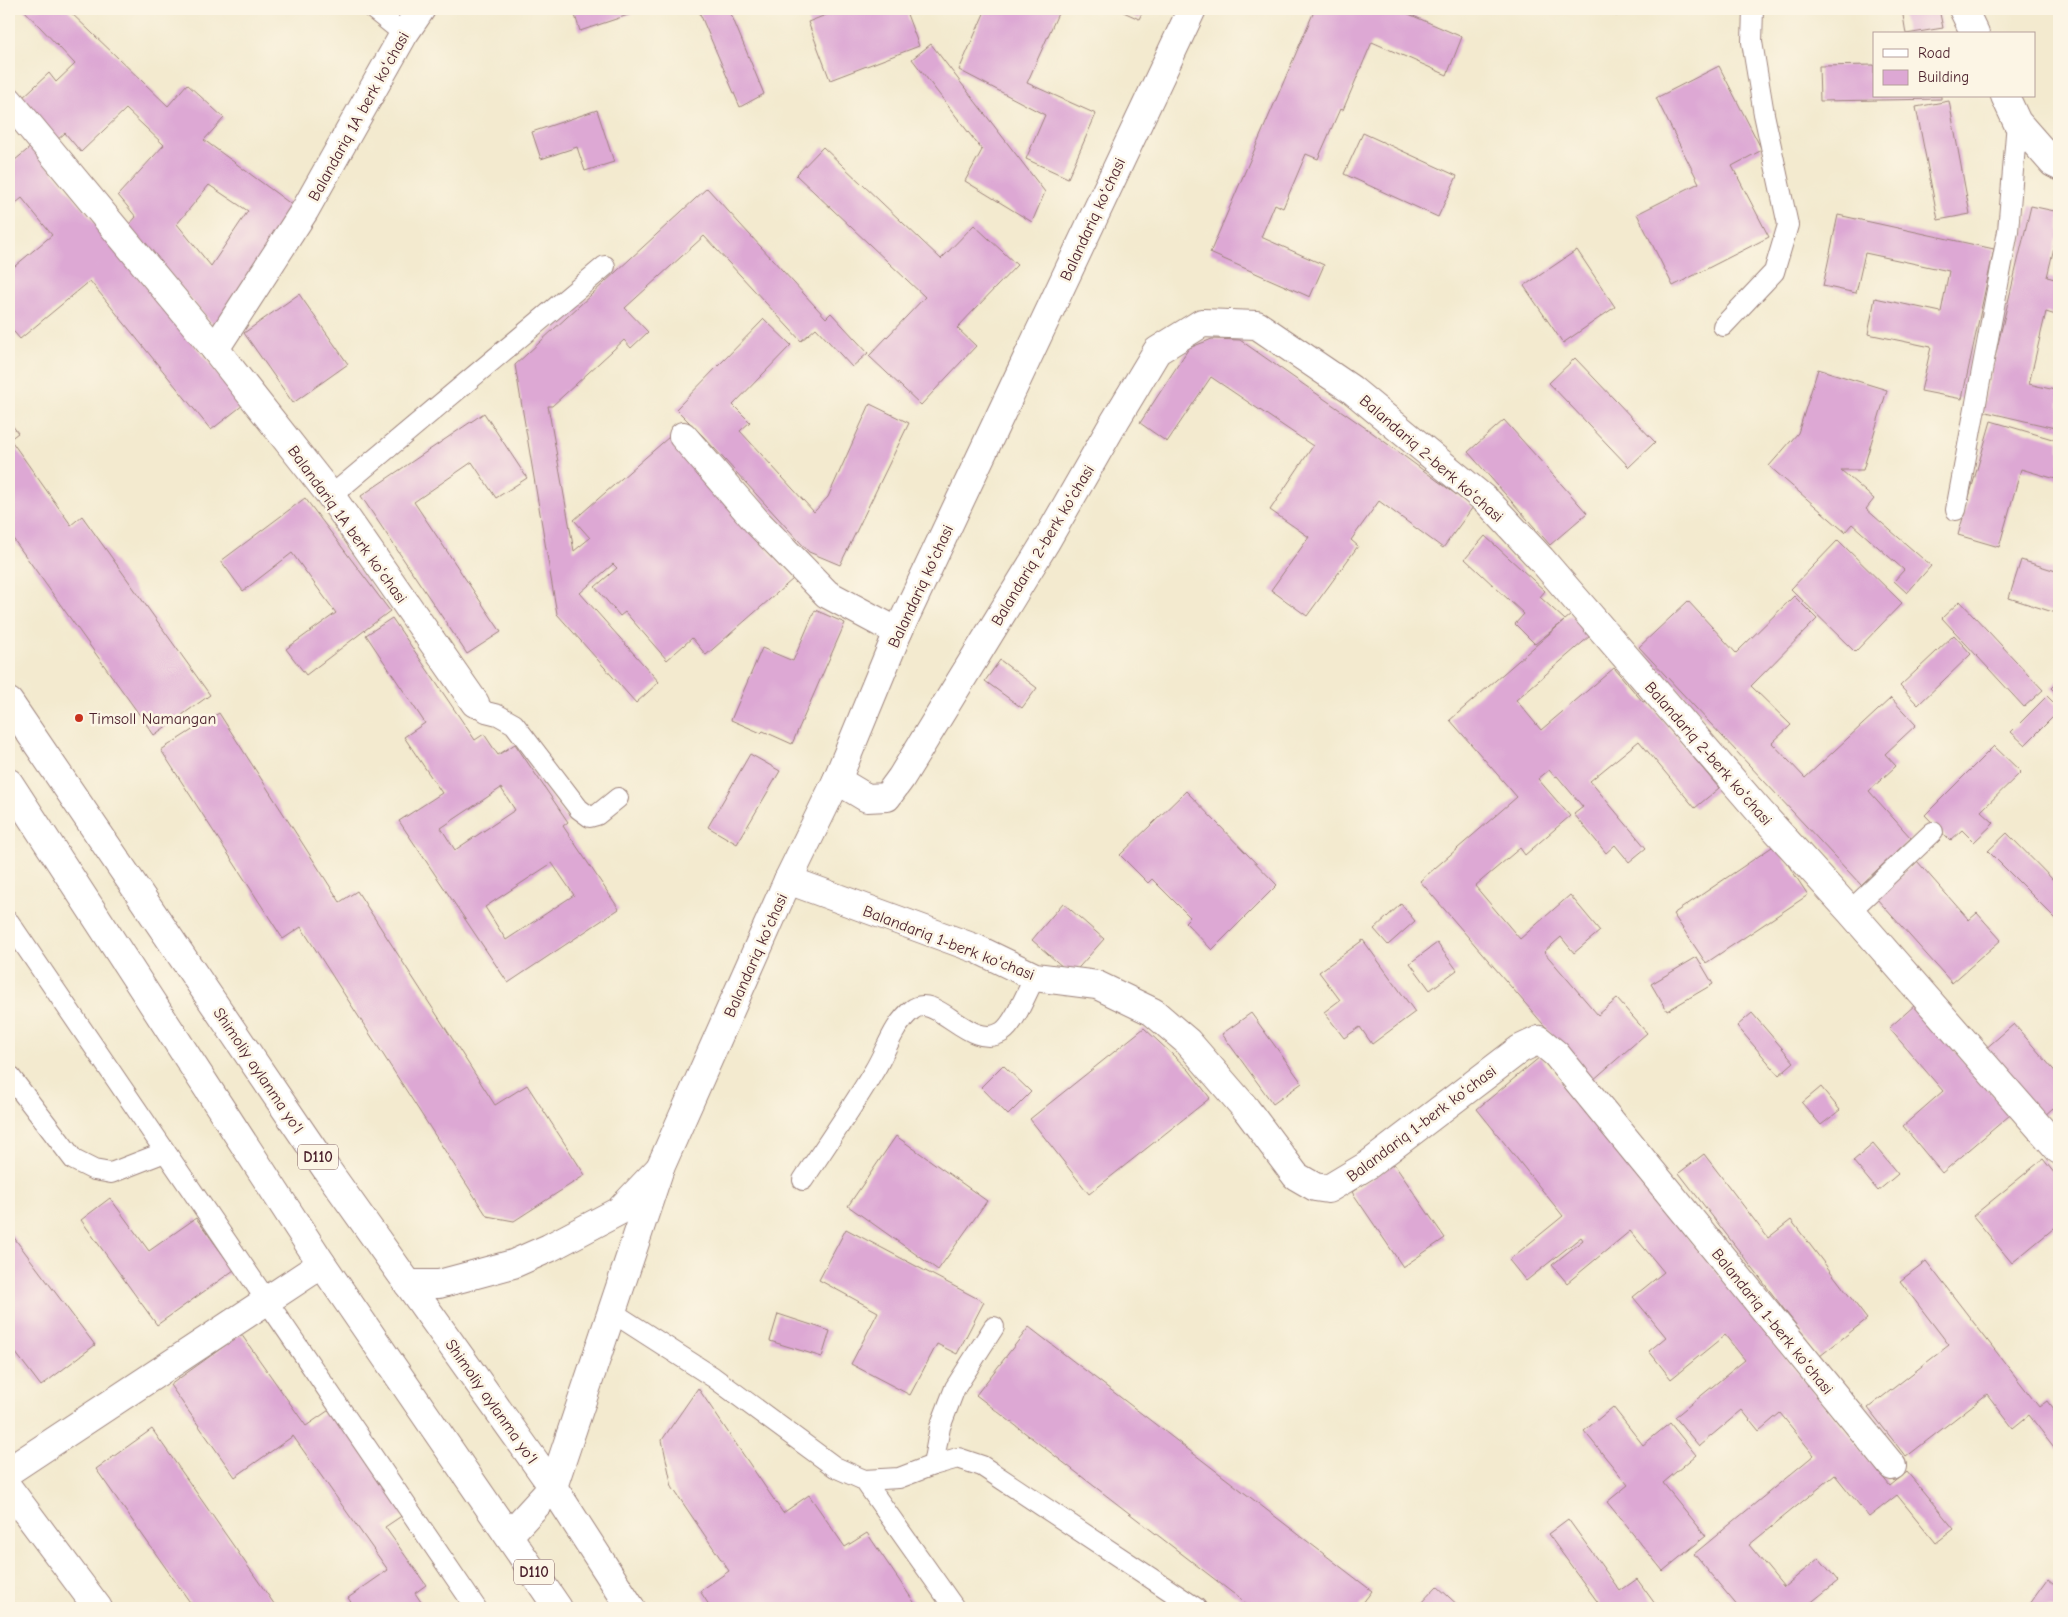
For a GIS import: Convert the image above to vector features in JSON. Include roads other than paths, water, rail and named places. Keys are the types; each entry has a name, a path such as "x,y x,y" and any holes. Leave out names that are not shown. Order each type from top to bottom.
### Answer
{"street":[{"name":"Balandariq 1A berk koʻchasi","path":"215,349 305,210 420,9"},
{"name":"Balandariq koʻchasi","path":"660,1168 788,880 837,780 898,632 1192,9"},
{"path":"1964,9 1974,32"},
{"path":"2006,98 2017,122 2053,163 2059,166"},
{"name":"Balandariq 1A berk koʻchasi","path":"9,101 215,349 331,496 475,704"},
{"name":"Balandariq 2-berk koʻchasi","path":"837,780 867,798 887,797 901,778 1045,544 1157,351 1202,323 1256,325 1351,389 1488,502 1541,559 1760,812 1850,911 2059,1150"},
{"path":"683,436 757,522 827,594 898,632"},
{"name":"Shimoliy aylanma yoʻl","path":"9,702 326,1170 553,1487 631,1608"},
{"name":"D110","path":"9,783 322,1264 558,1608"},
{"name":"Balandariq 1-berk koʻchasi","path":"788,880 977,949 1035,977 1097,985 1152,1012 1188,1042 1201,1056 1246,1109 1296,1176 1315,1187 1328,1189 1368,1165 1520,1048 1539,1040 1556,1054 1892,1466"},
{"path":"408,1284 439,1284 512,1264 549,1248 619,1211 660,1168"},
{"path":"509,1535 553,1487 660,1168"},
{"path":"9,1471 322,1264"},
{"path":"9,1489 98,1608"}],"lane":[{"path":"373,9 404,34"},
{"path":"1723,326 1774,272 1788,224 1764,114 1752,42 1753,9"},
{"path":"1956,510 2008,230 2017,122"},
{"path":"331,496 604,266"},
{"path":"475,704 486,712 498,715 514,724 579,809 590,817 598,815 618,798"},
{"path":"1850,911 1933,832"},
{"path":"9,922 476,1608"},
{"path":"803,1180 875,1069 896,1029 913,1009 925,1006 941,1012 980,1036 991,1035 1002,1032 1010,1022 1035,977"},
{"path":"9,1075 74,1160 94,1170 111,1173 165,1152"},
{"path":"612,1312 713,1377 835,1466 864,1480 953,1606"},
{"path":"933,1465 940,1427 955,1388 994,1327"},
{"path":"864,1480 899,1478 958,1458 982,1466 1196,1608"}],"place":[{"name":"Timsoll Namangan","path":"79,718"}]}
